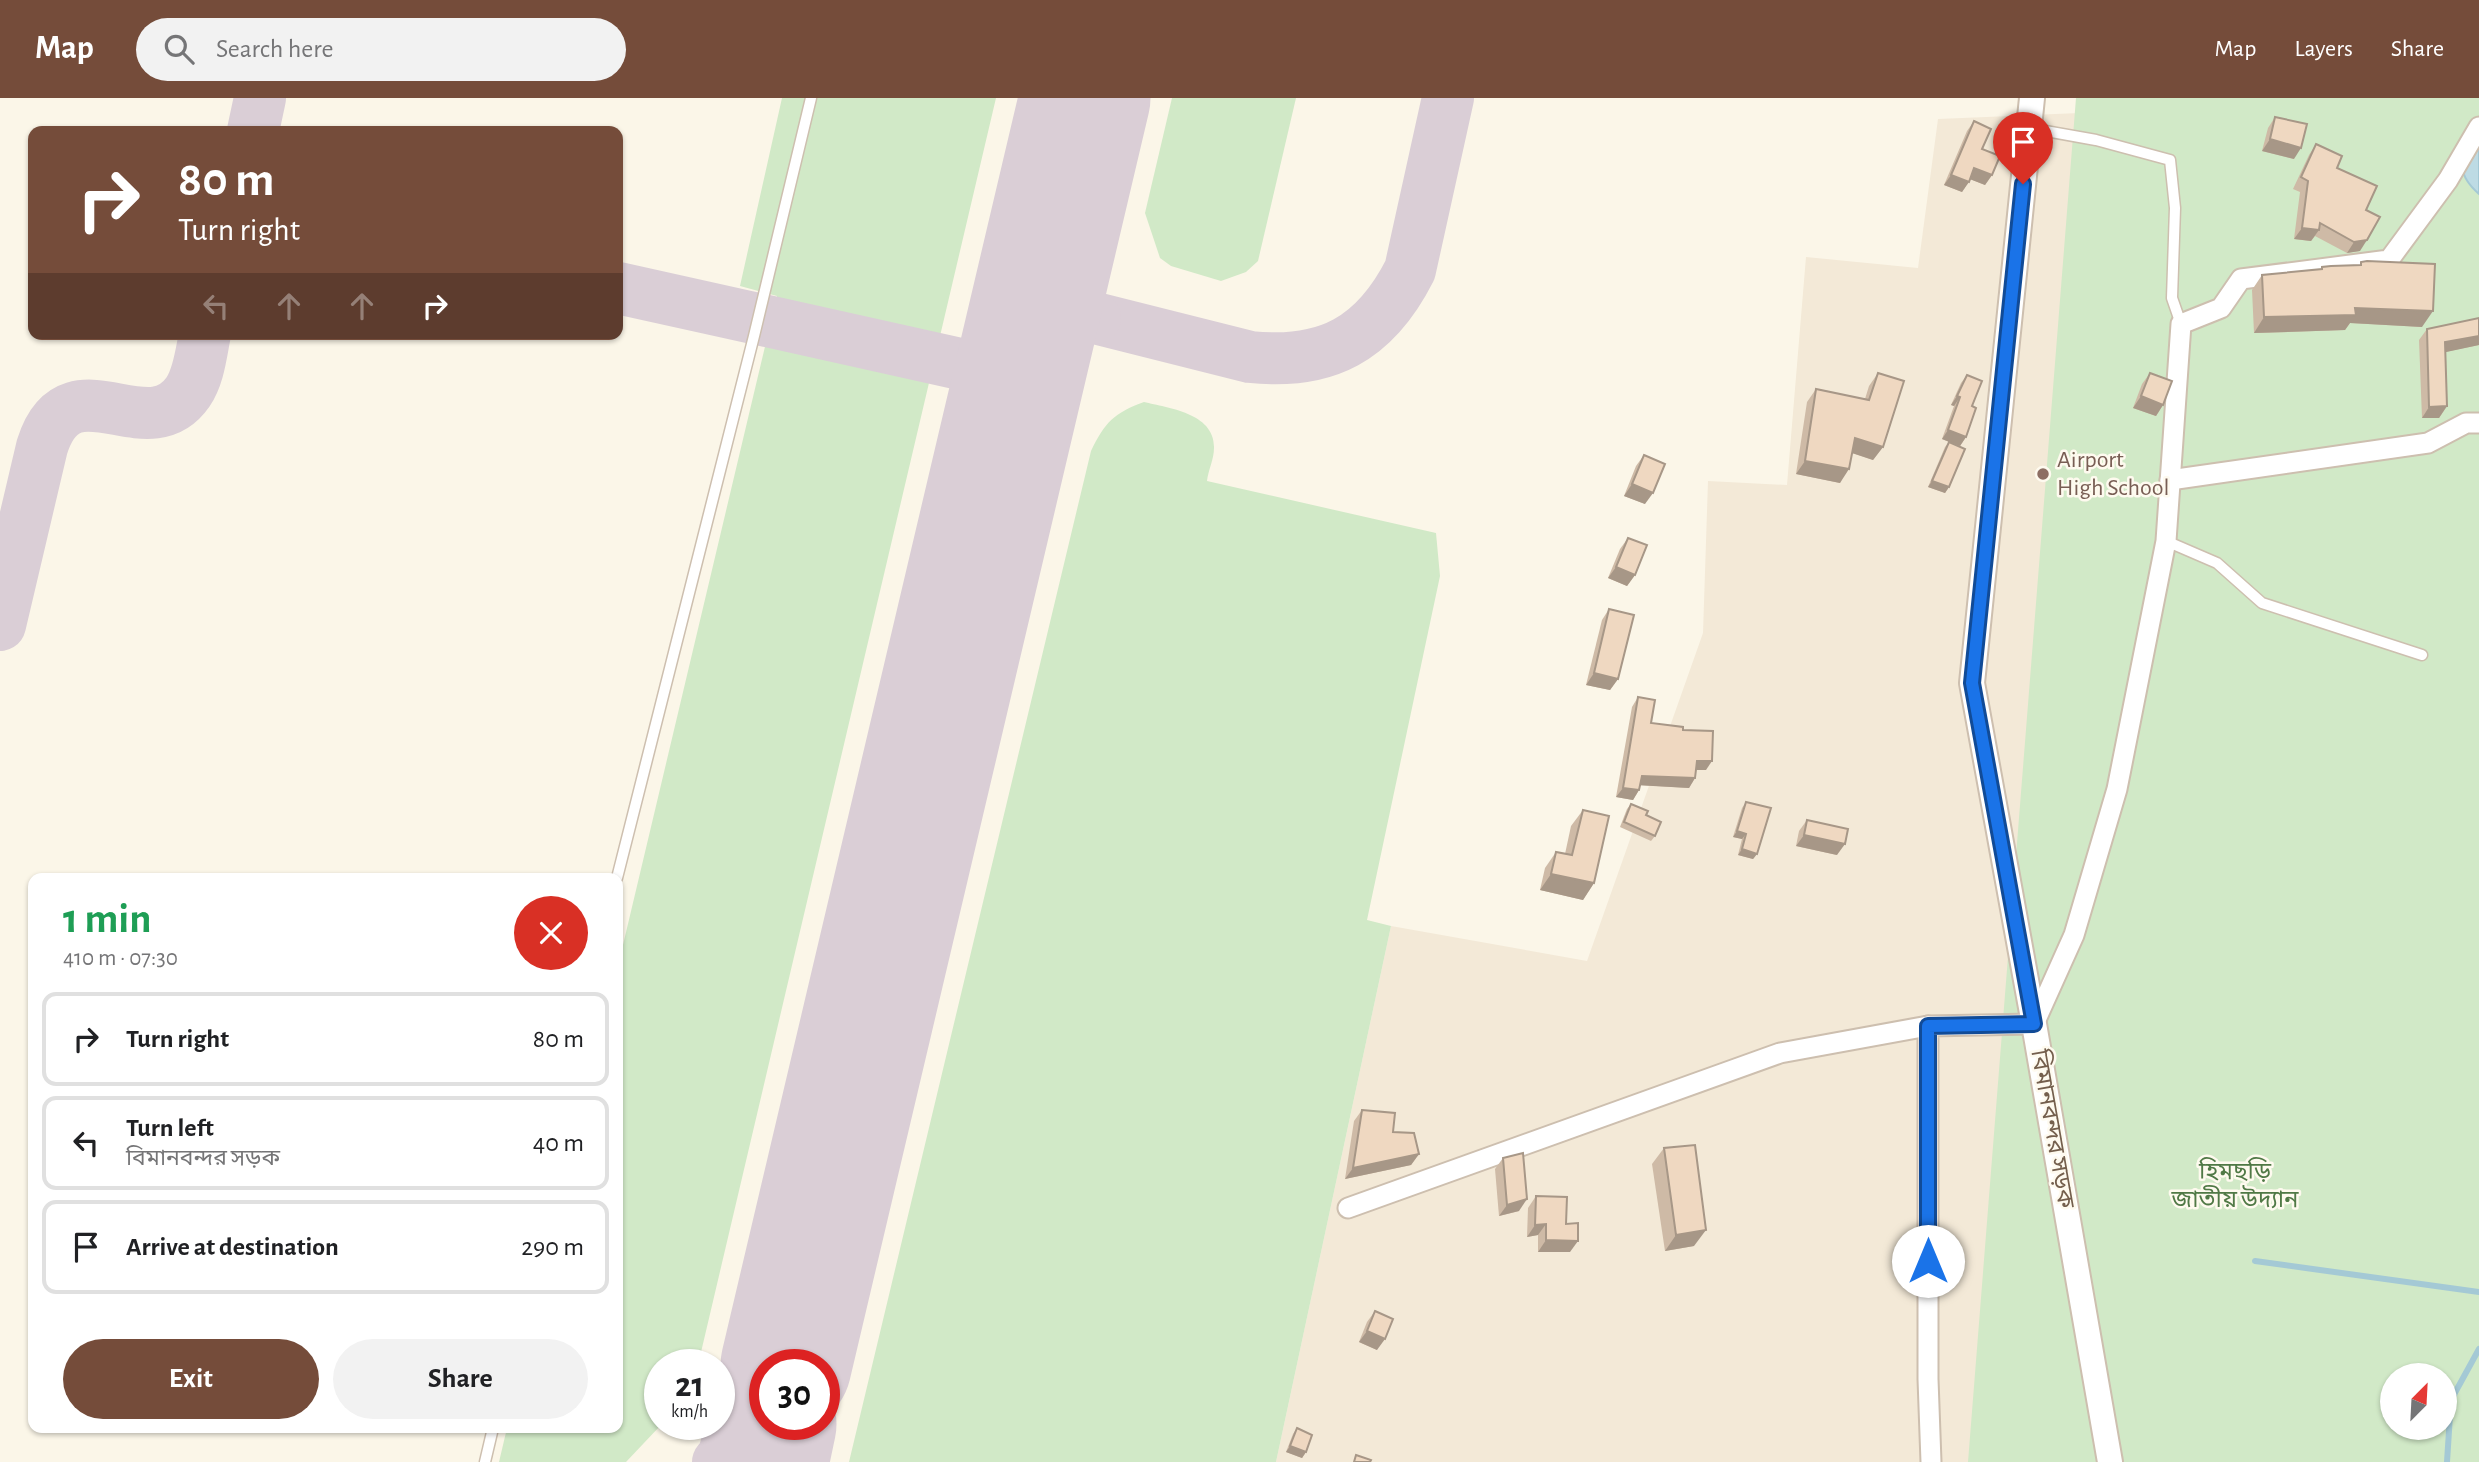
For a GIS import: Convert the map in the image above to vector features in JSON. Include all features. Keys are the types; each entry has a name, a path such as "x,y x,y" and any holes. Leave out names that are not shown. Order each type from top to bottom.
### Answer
{"street":[{"name":"বিমানবন্দর সড়ক","path":"2032,98 1972,683 2110,1462"},
{"path":"1348,1209 1780,1053 1928,1026 2034,1024 2074,935 2117,789 2166,541 2181,324 2221,308 2241,279 2389,260 2448,180 2479,127"},
{"path":"2170,480 2428,443 2466,423 2479,423"},
{"path":"1928,1026 1928,1379 1931,1462"}],"lane":[{"path":"618,873 751,350 811,98"},
{"path":"2029,128 2096,140 2170,160 2175,208 2172,298 2181,324"},
{"path":"2166,541 2217,563 2262,603 2422,655"},
{"path":"485,1462 492,1433"}],"shaded area":[{"path":"2200,98 2479,98 2479,1462 1276,1462 1391,926 1587,961 1703,633 1708,481 1787,485 1806,257 1918,268 1938,119 2196,108"}],"green space":[{"path":"782,98 996,98 702,1349 644,1349 644,1440 647,1440 626,1462 499,1462 506,1433 623,1433 623,945 777,296 740,286"},
{"path":"1172,98 1296,98 1258,261 1246,272 1221,281 1171,266 1160,258 1145,213"},
{"name":"হিমছড়ি জাতীয় উদ্যান","path":"2076,98 2479,98 2479,1462 1968,1462"},
{"path":"1144,402 1188,414 1207,427 1214,448 1207,481 1436,533 1440,576 1367,920 1391,926 1276,1462 849,1462 1091,451 1112,420 1125,410"}],"water":[{"path":"2479,130 2479,194 2465,178 2463,163"}],"building":[{"path":"2275,117 2307,124 2301,148 2270,139"},
{"path":"1974,121 1991,129 1982,149 2000,156 1992,175 1974,168 1969,182 1951,175"},
{"path":"2316,144 2342,156 2337,168 2377,186 2366,210 2380,217 2367,240 2354,242 2320,223 2319,230 2302,228 2308,181 2301,177"},
{"path":"2361,262 2435,264 2433,311 2355,308 2356,315 2264,317 2262,275 2361,265"},
{"path":"2479,318 2479,336 2445,342 2447,406 2429,407 2427,329"},
{"path":"1878,373 1904,381 1883,447 1855,438 1849,469 1805,461 1816,389 1869,400"},
{"path":"2150,373 2172,381 2163,405 2141,396"},
{"path":"1967,375 1982,381 1972,406 1976,408 1966,437 1948,430 1960,397 1957,396"},
{"path":"1949,442 1965,449 1949,487 1932,481"},
{"path":"1644,455 1665,464 1653,493 1632,484"},
{"path":"1628,538 1647,545 1635,575 1616,567"},
{"path":"1609,609 1634,615 1618,679 1594,673"},
{"path":"1638,697 1655,700 1651,723 1683,727 1683,730 1713,731 1712,761 1697,761 1695,778 1642,776 1639,790 1623,788"},
{"path":"1746,802 1771,808 1757,854 1742,849 1746,834 1737,831"},
{"path":"1631,804 1648,811 1646,815 1661,822 1655,836 1624,822"},
{"path":"1583,810 1609,816 1594,883 1551,874 1556,852 1572,855"},
{"path":"1807,820 1848,829 1845,844 1804,835"},
{"path":"1362,1110 1395,1113 1393,1132 1414,1133 1419,1154 1353,1168"},
{"path":"1695,1145 1706,1230 1676,1235 1664,1148"},
{"path":"1523,1153 1527,1199 1507,1205 1503,1158"},
{"path":"1536,1196 1567,1197 1566,1224 1578,1223 1578,1241 1546,1240 1546,1224 1535,1225"},
{"path":"1375,1311 1393,1319 1385,1339 1367,1331"},
{"path":"1297,1428 1312,1435 1306,1452 1290,1446"},
{"path":"1356,1455 1371,1460 1354,1462"}],"waterway":[{"path":"2255,1261 2479,1292"},
{"path":"2447,1462 2451,1400 2479,1349"}],"taxiway":[{"path":"254,126 260,98"},
{"path":"1095,318 1250,357 1303,356 1346,342 1381,314 1410,270 1448,98"},
{"path":"1023,363 1035,340 1050,326 1069,318 1095,318 1075,307 1061,294 1052,277 1049,254"},
{"path":"623,289 1019,377"},
{"path":"0,625 42,447 55,421 71,409 90,406 152,413 171,408 192,386 204,340"},
{"path":"718,1462 749,1427"}],"runway":[{"path":"790,1349 1085,98"},
{"path":"763,1462 768,1440"}],"place":[{"name":"Airport High School","path":"2043,474"}],"route":[{"path":"1928,1261 1928,1026 2034,1024 1972,683 2023,184"}]}
